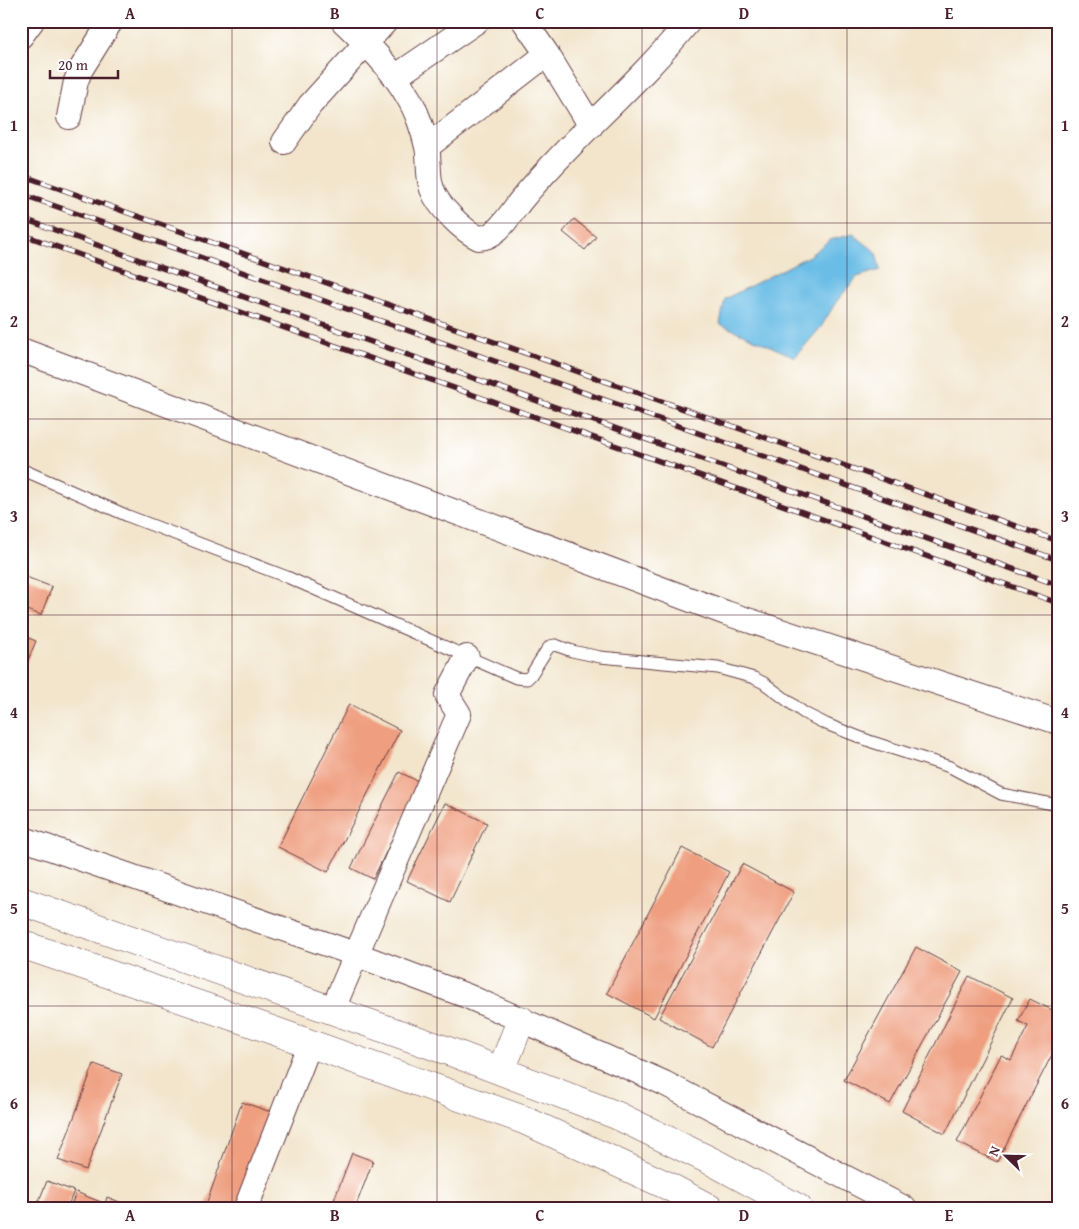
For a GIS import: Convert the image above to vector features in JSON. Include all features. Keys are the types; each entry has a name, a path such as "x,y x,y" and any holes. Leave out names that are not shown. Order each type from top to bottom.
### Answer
{"street":[{"path":"21,36 32,21"},
{"path":"69,117 76,81 81,69 110,21"},
{"path":"343,21 366,43 395,77 412,105 427,147 432,190 461,227 479,238 489,236 499,228 539,178 669,46 689,21"},
{"path":"284,142 310,104 386,21"},
{"path":"395,77 477,21"},
{"path":"524,21 548,54 591,126"},
{"path":"427,147 548,54"},
{"path":"21,350 726,612 1058,722"},
{"path":"332,1011 459,714 447,695 467,657"},
{"path":"21,838 355,954 467,996 664,1083 904,1208"},
{"path":"21,901 501,1071 616,1115 715,1163 798,1208"},
{"path":"21,944 524,1120 668,1186 709,1208"},
{"path":"501,1071 521,1020"},
{"path":"246,1208 310,1044"}],"lane":[{"path":"21,469 128,516 287,577 467,657 523,679 531,676 546,651 555,645 600,657 718,668 754,678 764,683 804,712 826,724 872,742 950,767 1001,794 1058,805"}],"water":[{"path":"853,234 876,252 880,270 857,277 836,302 821,327 795,357 720,324 725,299 809,256 830,240"}],"building":[{"path":"574,219 596,237 585,250 563,232"},
{"path":"21,575 52,587 41,615 21,608"},
{"path":"21,635 36,641 21,677"},
{"path":"349,704 400,730 328,872 278,847"},
{"path":"399,772 420,782 373,879 351,868"},
{"path":"445,803 487,823 450,902 407,881"},
{"path":"682,848 729,872 654,1018 607,993"},
{"path":"742,864 794,892 712,1047 659,1018"},
{"path":"916,947 962,972 890,1104 844,1080"},
{"path":"969,976 1013,998 945,1134 902,1111"},
{"path":"1030,999 1058,1013 1058,1043 997,1162 957,1142 1001,1055 1011,1060 1028,1026 1018,1021"},
{"path":"94,1064 122,1074 86,1170 58,1160"},
{"path":"242,1102 271,1112 237,1208 205,1208"},
{"path":"352,1153 373,1161 355,1208 331,1208"},
{"path":"47,1181 74,1191 67,1208 36,1208"},
{"path":"76,1192 103,1203 101,1208 70,1208"},
{"path":"107,1197 135,1208 104,1208"}],"railway":[{"path":"21,175 1058,541"},
{"path":"21,194 1058,560"},
{"path":"21,218 1058,585"},
{"path":"21,234 1058,603"}]}
